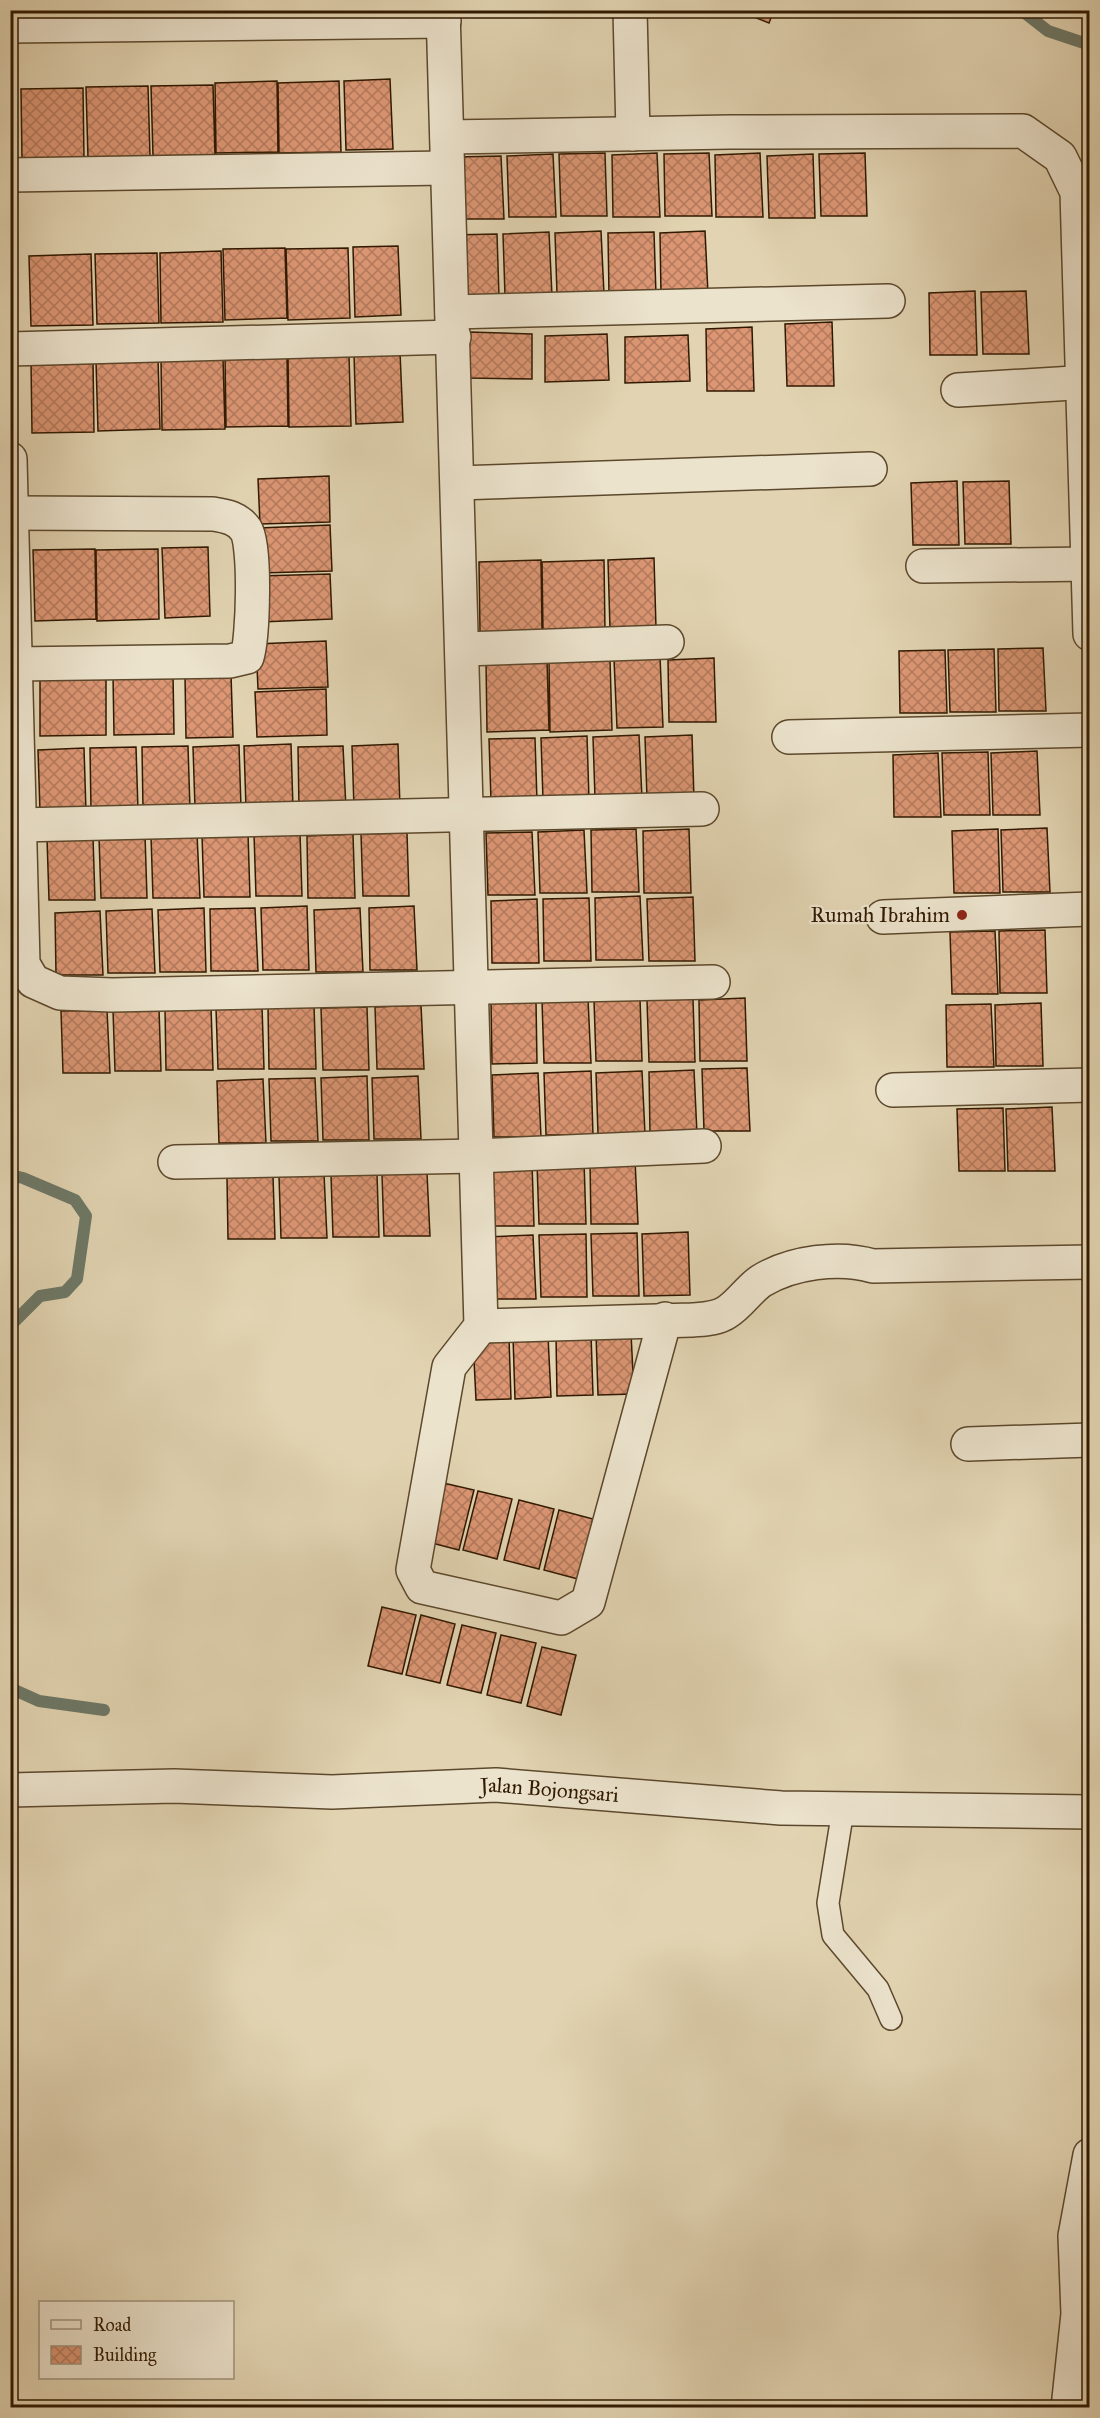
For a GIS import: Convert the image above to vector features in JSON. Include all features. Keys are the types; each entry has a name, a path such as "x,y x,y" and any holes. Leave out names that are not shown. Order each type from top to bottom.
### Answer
{"street":[{"path":"630,10 633,134"},
{"path":"10,26 444,16 481,1326 449,1367 413,1570 422,1587 561,1618 588,1602 665,1319"},
{"path":"10,175 447,152 633,134 1023,131 1060,157 1077,192 1086,382 1089,634"},
{"path":"10,349 888,301"},
{"path":"958,390 1086,382"},
{"path":"10,459 23,964 33,981 60,993 713,982"},
{"path":"458,483 870,469"},
{"path":"12,513 213,514 233,518 246,531 251,549 253,627 247,657 230,661 15,663"},
{"path":"923,566 1089,564"},
{"path":"463,649 667,642"},
{"path":"789,737 1089,730"},
{"path":"19,825 702,809"},
{"path":"884,917 1089,909"},
{"path":"893,1090 1089,1085"},
{"path":"175,1162 475,1156 704,1146"},
{"path":"481,1326 692,1320 717,1317 727,1312 748,1290 764,1279 827,1261 857,1261 873,1266 1089,1262"},
{"path":"968,1444 1089,1440"},
{"name":"Jalan Bojongsari","path":"10,1790 174,1786 332,1791 496,1785 715,1804 843,1810 1089,1812"},
{"path":"1068,2408 1082,2264 1075,2236 1089,2155"}],"lane":[{"path":"843,1810 828,1903 833,1935 878,1989 891,2019"}],"building":[{"path":"736,10 774,10 769,23"},
{"path":"390,79 393,149 346,150 344,81"},
{"path":"277,81 278,152 216,153 215,83"},
{"path":"339,81 341,152 279,153 278,83"},
{"path":"213,85 215,155 153,156 151,86"},
{"path":"148,86 150,156 88,158 86,87"},
{"path":"83,88 84,158 22,159 21,89"},
{"path":"605,153 607,216 561,216 559,154"},
{"path":"657,153 660,217 613,217 612,155"},
{"path":"709,153 712,216 665,216 664,154"},
{"path":"760,153 763,217 716,217 715,155"},
{"path":"865,153 867,216 821,216 819,154"},
{"path":"553,154 556,217 509,217 507,156"},
{"path":"813,154 815,218 769,218 767,156"},
{"path":"501,156 504,219 457,219 455,157"},
{"path":"601,231 604,294 557,294 555,233"},
{"path":"705,231 708,294 661,294 660,233"},
{"path":"549,232 552,296 505,296 503,234"},
{"path":"654,232 656,295 609,295 608,233"},
{"path":"497,234 499,297 453,297 451,235"},
{"path":"398,246 401,315 355,317 353,247"},
{"path":"285,248 287,318 225,320 223,249"},
{"path":"348,248 350,318 288,320 286,249"},
{"path":"221,251 223,322 161,323 160,253"},
{"path":"157,253 159,323 97,324 95,254"},
{"path":"91,254 93,325 31,326 29,256"},
{"path":"975,291 977,355 930,355 929,293"},
{"path":"1026,291 1029,354 983,354 981,292"},
{"path":"832,322 834,386 787,386 785,324"},
{"path":"752,327 754,391 707,391 706,329"},
{"path":"470,332 532,334 532,379 468,378"},
{"path":"607,334 609,380 545,382 545,336"},
{"path":"688,335 690,381 625,383 625,337"},
{"path":"400,352 403,422 356,424 354,354"},
{"path":"287,355 288,426 226,427 225,356"},
{"path":"349,355 351,426 289,427 288,356"},
{"path":"223,358 225,429 162,430 161,359"},
{"path":"158,359 160,429 98,431 96,361"},
{"path":"93,361 94,432 32,433 31,362"},
{"path":"329,476 330,522 260,524 258,479"},
{"path":"957,481 959,545 913,545 911,483"},
{"path":"1009,481 1011,544 965,544 963,482"},
{"path":"330,525 332,571 261,573 259,528"},
{"path":"208,547 210,616 165,618 162,548"},
{"path":"95,549 96,619 35,621 33,550"},
{"path":"158,549 159,619 97,621 96,550"},
{"path":"654,558 656,628 610,629 608,560"},
{"path":"541,560 542,631 480,632 479,562"},
{"path":"604,560 605,631 543,632 542,562"},
{"path":"330,574 332,619 261,622 259,576"},
{"path":"326,641 328,687 258,689 256,644"},
{"path":"1043,648 1046,711 999,711 998,649"},
{"path":"994,649 996,712 950,712 948,650"},
{"path":"945,650 947,713 900,713 899,651"},
{"path":"660,657 663,727 617,728 614,659"},
{"path":"714,658 716,722 669,722 668,660"},
{"path":"547,659 549,730 487,732 486,661"},
{"path":"610,659 612,730 550,732 549,661"},
{"path":"173,674 174,734 114,735 113,675"},
{"path":"231,674 233,737 186,738 185,675"},
{"path":"40,677 106,677 106,735 40,736"},
{"path":"326,689 327,735 257,737 255,692"},
{"path":"639,735 642,798 595,798 593,737"},
{"path":"692,735 694,799 647,799 645,737"},
{"path":"587,736 589,799 543,800 541,738"},
{"path":"535,738 537,801 491,801 489,739"},
{"path":"291,744 293,808 246,808 244,746"},
{"path":"398,744 400,808 354,808 352,746"},
{"path":"239,745 241,808 195,808 193,747"},
{"path":"188,746 190,809 143,809 142,747"},
{"path":"343,746 346,809 299,809 298,747"},
{"path":"136,747 138,810 91,810 90,748"},
{"path":"84,748 86,812 40,812 38,750"},
{"path":"1037,751 1040,815 993,815 991,753"},
{"path":"988,752 990,815 944,815 942,753"},
{"path":"938,753 941,817 894,817 893,755"},
{"path":"1047,828 1050,892 1003,892 1001,830"},
{"path":"636,829 639,892 592,892 591,830"},
{"path":"689,829 691,893 644,893 643,831"},
{"path":"998,829 1000,893 954,893 952,831"},
{"path":"584,830 587,893 540,893 538,832"},
{"path":"532,832 535,895 488,895 486,833"},
{"path":"248,833 250,897 204,897 202,835"},
{"path":"300,833 302,896 256,896 254,834"},
{"path":"407,833 409,896 363,896 361,834"},
{"path":"197,834 200,898 153,898 151,836"},
{"path":"353,834 355,898 308,898 307,836"},
{"path":"145,835 147,898 101,898 99,837"},
{"path":"93,837 95,900 49,900 47,838"},
{"path":"640,896 643,960 596,960 595,898"},
{"path":"693,897 695,961 649,961 647,899"},
{"path":"589,898 591,961 544,961 543,899"},
{"path":"537,899 539,963 492,963 491,901"},
{"path":"307,906 309,970 263,970 261,908"},
{"path":"414,906 417,970 370,970 369,908"},
{"path":"204,908 206,972 160,972 158,910"},
{"path":"255,908 258,971 211,971 210,909"},
{"path":"360,908 363,972 316,972 314,910"},
{"path":"152,909 155,973 108,973 106,911"},
{"path":"100,911 103,975 56,975 55,913"},
{"path":"1045,930 1047,993 1000,993 999,931"},
{"path":"995,931 998,994 952,994 950,932"},
{"path":"640,998 642,1061 596,1061 594,1000"},
{"path":"745,998 747,1061 700,1061 699,1000"},
{"path":"588,999 591,1063 544,1063 542,1001"},
{"path":"693,999 695,1062 649,1062 647,1000"},
{"path":"536,1001 537,1063 492,1064 491,1002"},
{"path":"1041,1003 1043,1066 996,1066 995,1005"},
{"path":"991,1004 994,1067 947,1067 946,1005"},
{"path":"314,1005 316,1069 269,1069 268,1007"},
{"path":"421,1005 424,1069 377,1069 375,1007"},
{"path":"262,1006 264,1069 218,1069 216,1008"},
{"path":"211,1007 213,1070 166,1070 165,1008"},
{"path":"367,1007 369,1070 323,1070 321,1008"},
{"path":"159,1008 161,1071 115,1071 113,1010"},
{"path":"107,1010 110,1073 63,1073 61,1011"},
{"path":"747,1068 750,1131 704,1131 702,1069"},
{"path":"694,1070 697,1134 650,1134 649,1072"},
{"path":"591,1071 593,1135 546,1135 544,1073"},
{"path":"642,1071 645,1134 598,1134 596,1073"},
{"path":"538,1073 541,1137 494,1137 492,1075"},
{"path":"367,1076 369,1140 323,1140 321,1078"},
{"path":"418,1076 421,1139 374,1139 372,1078"},
{"path":"315,1078 318,1141 271,1141 269,1079"},
{"path":"263,1079 266,1143 219,1143 217,1081"},
{"path":"1052,1107 1055,1171 1008,1171 1006,1109"},
{"path":"1003,1108 1005,1171 959,1171 957,1109"},
{"path":"635,1160 638,1224 591,1224 590,1162"},
{"path":"584,1161 586,1224 539,1224 537,1163"},
{"path":"532,1163 534,1226 487,1226 486,1164"},
{"path":"427,1173 430,1236 384,1236 382,1174"},
{"path":"324,1174 327,1238 281,1238 279,1176"},
{"path":"377,1174 379,1237 333,1237 331,1175"},
{"path":"273,1176 275,1239 228,1239 227,1178"},
{"path":"688,1232 690,1295 644,1296 642,1234"},
{"path":"637,1233 639,1296 593,1296 591,1234"},
{"path":"586,1234 587,1297 541,1297 539,1235"},
{"path":"533,1235 536,1299 489,1299 487,1237"},
{"path":"631,1333 634,1394 598,1395 596,1334"},
{"path":"591,1334 593,1395 557,1396 556,1336"},
{"path":"548,1336 551,1397 515,1399 513,1337"},
{"path":"509,1338 511,1399 476,1400 473,1339"},
{"path":"439,1482 474,1490 459,1550 424,1541"},
{"path":"478,1491 512,1499 497,1559 463,1550"},
{"path":"519,1500 554,1509 539,1569 504,1560"},
{"path":"559,1510 593,1519 578,1579 544,1570"},
{"path":"382,1607 416,1615 402,1674 368,1666"},
{"path":"421,1615 455,1624 440,1683 406,1675"},
{"path":"462,1625 496,1633 481,1693 447,1685"},
{"path":"501,1635 536,1643 521,1703 487,1695"},
{"path":"542,1647 576,1655 561,1715 527,1706"}],"waterway":[{"path":"1021,10 1048,31 1090,45"},
{"path":"10,1175 23,1178 75,1200 86,1216 77,1279 65,1292 40,1296 10,1326"},
{"path":"10,1688 39,1701 104,1710"}],"place":[{"name":"Rumah Ibrahim","path":"962,915"}]}
